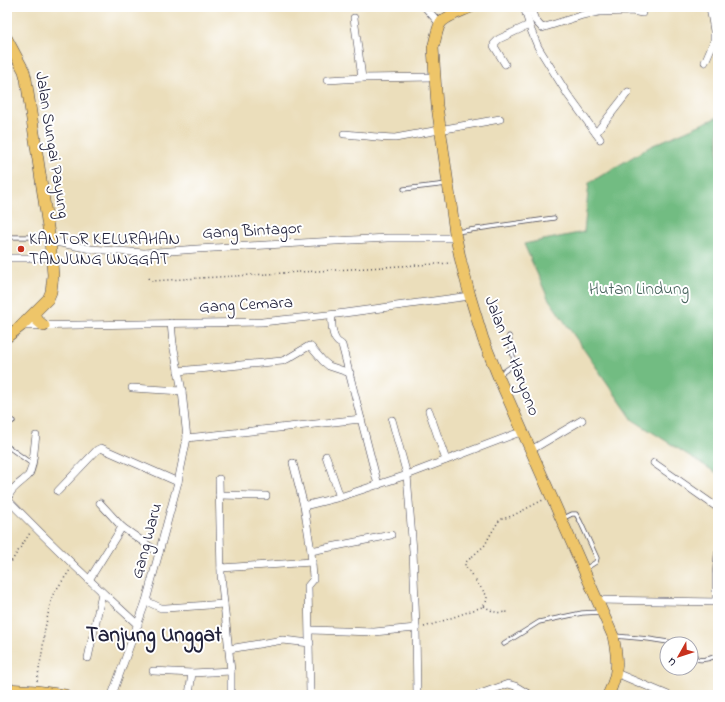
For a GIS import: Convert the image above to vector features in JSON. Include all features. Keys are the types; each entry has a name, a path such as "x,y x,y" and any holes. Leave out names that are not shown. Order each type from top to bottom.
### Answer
{"main road":[{"path":"440,24 452,15 471,7"},
{"name":"Jalan MT Haryono","path":"440,24 433,48 436,106 461,262 483,339 498,376 614,636 618,664 613,685 608,695"},
{"name":"Jalan Sungai Payung","path":"7,38 24,71 26,79 50,239 53,275 50,295 45,303 7,337"},
{"path":"34,314 37,320 44,326"},
{"path":"11,691 36,691 65,695"}],"street":[{"path":"425,7 440,24"},
{"path":"524,7 529,26 538,47 568,95 598,136 628,92"},
{"path":"530,7 535,20 542,28 583,15 599,12 642,13"},
{"path":"705,62 714,41 716,31 710,7"},
{"path":"354,18 362,78"},
{"path":"505,64 494,44 499,39 529,26"},
{"path":"327,80 434,77"},
{"path":"344,134 363,135 378,138 395,138 500,119"},
{"name":"Gang Bintagor","path":"50,239 91,248 144,253 387,238 456,236"},
{"path":"7,258 51,258"},
{"name":"Gang Cemara","path":"21,326 262,322 332,315 470,296"},
{"path":"332,315 332,329 336,340 342,345 378,485"},
{"path":"171,324 178,371 282,361 309,346 329,366 350,373"},
{"name":"Gang Waru","path":"112,695 146,601 178,482 187,438 182,391 178,371"},
{"path":"132,388 182,391"},
{"path":"429,412 446,460"},
{"path":"187,438 362,419"},
{"path":"392,420 407,476 413,551 417,695"},
{"path":"531,450 582,420"},
{"path":"304,506 407,476 523,431"},
{"path":"36,436 30,473 8,495 8,504 138,625"},
{"path":"58,491 97,450 101,448 178,482"},
{"path":"326,456 340,496"},
{"path":"293,463 304,506 312,562 313,579 308,586 310,695"},
{"path":"654,463 718,508"},
{"path":"219,479 221,568 232,671 231,695"},
{"path":"219,495 266,496"},
{"path":"100,503 122,527 159,553"},
{"path":"89,580 122,527"},
{"path":"311,551 391,534"},
{"path":"597,600 717,601 716,574 718,554"},
{"path":"221,568 312,562"},
{"path":"88,658 102,593"},
{"path":"146,601 162,608 224,604"},
{"path":"310,630 374,632 416,628"},
{"path":"229,649 283,640 310,643"},
{"path":"153,671 192,673 232,671"},
{"path":"189,695 192,673"},
{"path":"616,673 668,695"},
{"path":"476,695 508,684 530,695"}],"lane":[{"path":"404,188 448,184"},
{"path":"456,236 554,218"},
{"path":"7,236 50,239"},
{"path":"498,376 513,365 514,361 509,336"},
{"path":"7,424 13,421"},
{"path":"7,446 32,464"},
{"path":"561,519 572,514 576,514 597,558 596,562 584,570"},
{"path":"504,644 540,622 582,613 602,612"},
{"path":"614,636 659,640"},
{"path":"699,660 718,655"}],"path":[{"path":"149,278 151,281 461,262"},
{"path":"416,628 434,624 484,606 487,596 465,566 466,563 485,546 498,522 551,496"},
{"path":"7,568 34,527"},
{"path":"36,691 38,672 44,648 44,633 52,596 74,565"},
{"path":"484,606 497,613 508,612"}],"green space":[{"name":"Hutan Lindung","path":"718,117 718,474 633,420 548,298 524,244 584,232 589,183 651,146"}],"place":[{"name":"KANTOR KELURAHAN TANJUNG UNGGAT","path":"21,249"}],"district":[{"name":"Tanjung Unggat","path":"154,636"}]}
